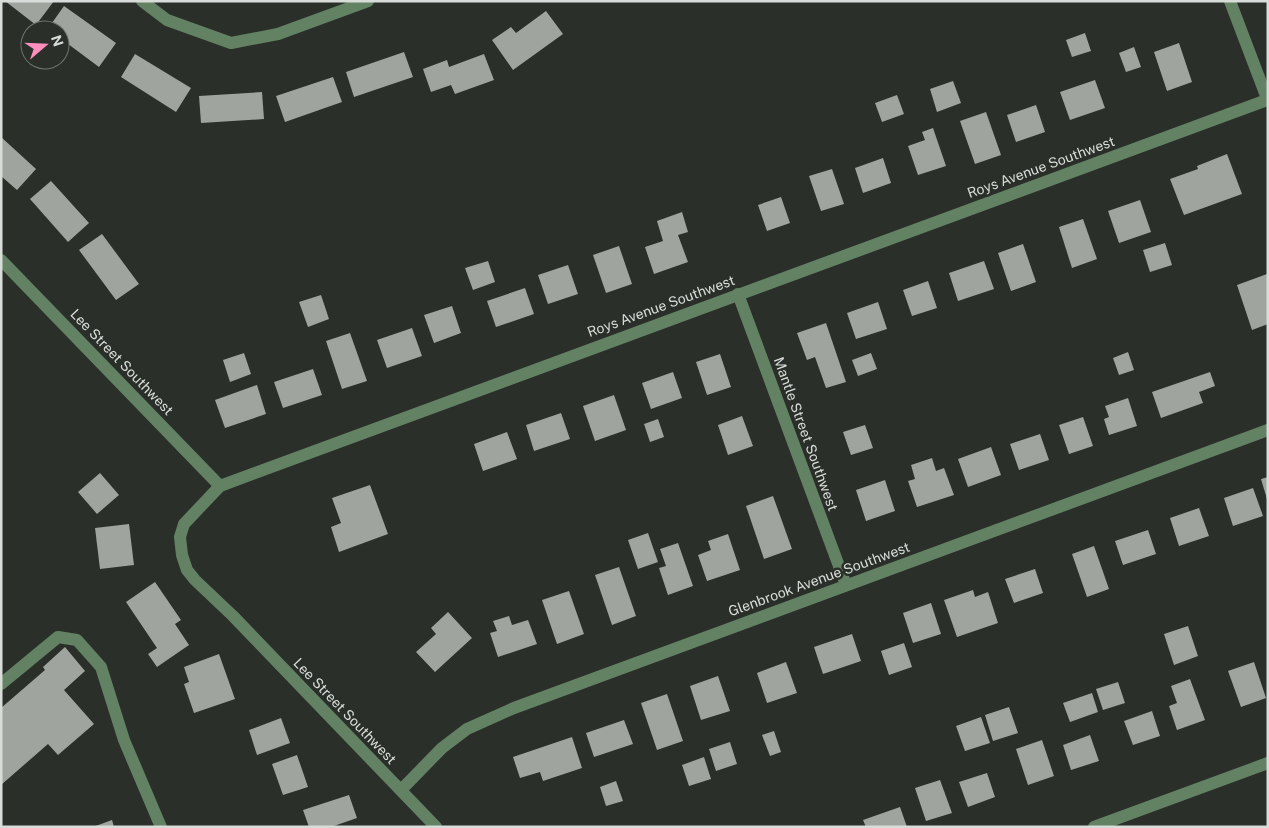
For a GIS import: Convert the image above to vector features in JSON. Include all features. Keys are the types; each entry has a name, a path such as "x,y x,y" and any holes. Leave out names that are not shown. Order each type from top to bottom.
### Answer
{"street":[{"path":"142,1 167,20 231,43 278,34 368,1"},
{"path":"1230,1 1268,100"},
{"name":"Roys Avenue Southwest","path":"233,616 187,570 182,555 180,537 184,524 220,486 1268,100"},
{"name":"Lee Street Southwest","path":"1,260 220,486"},
{"name":"Mantle Street Southwest","path":"738,294 846,584"},
{"name":"Glenbrook Avenue Southwest","path":"401,790 442,748 467,729 514,708 1268,430"},
{"name":"Lee Street Southwest","path":"233,616 436,827"},
{"path":"1,684 58,638 77,640 101,667 124,740 161,827"},
{"path":"1094,827 1268,763"}],"building":[{"path":"5,1 54,1 40,20 30,20"},
{"path":"64,6 116,43 99,67 70,45 70,20 54,20"},
{"path":"546,11 563,34 513,70 492,40 511,27 516,33"},
{"path":"1085,33 1091,51 1072,57 1066,40"},
{"path":"1179,43 1192,82 1167,91 1154,52"},
{"path":"1134,47 1141,67 1126,72 1119,53"},
{"path":"404,52 413,77 354,97 346,72"},
{"path":"135,54 191,88 176,112 121,77"},
{"path":"484,54 494,80 455,94 451,85 431,92 423,69 447,60 449,67"},
{"path":"333,77 342,102 285,122 276,96"},
{"path":"1095,80 1105,108 1070,120 1060,92"},
{"path":"953,81 961,103 937,112 930,89"},
{"path":"262,92 264,119 201,123 199,96"},
{"path":"897,95 904,114 882,122 875,103"},
{"path":"1036,105 1045,132 1016,142 1007,115"},
{"path":"986,112 1001,155 975,164 960,121"},
{"path":"933,128 946,166 918,175 908,146 925,140 922,132"},
{"path":"1,137 36,169 17,190 1,176"},
{"path":"1227,154 1242,194 1184,215 1170,179 1198,169 1197,166"},
{"path":"883,158 891,183 863,193 855,168"},
{"path":"832,169 844,204 821,211 809,176"},
{"path":"51,181 89,223 68,242 30,199"},
{"path":"781,197 790,223 767,231 758,205"},
{"path":"1140,200 1151,232 1119,243 1108,211"},
{"path":"682,212 688,232 678,235 688,262 654,274 645,247 663,241 657,221"},
{"path":"1083,219 1097,259 1072,268 1059,227"},
{"path":"102,234 139,284 116,300 79,250"},
{"path":"1165,243 1172,265 1150,272 1143,250"},
{"path":"1023,244 1036,282 1011,291 998,253"},
{"path":"619,246 632,284 606,293 593,255"},
{"path":"488,261 495,282 473,290 465,268"},
{"path":"984,261 994,289 958,301 949,273"},
{"path":"568,265 578,294 548,304 538,275"},
{"path":"1267,274 1268,324 1252,330 1237,285"},
{"path":"928,281 937,308 912,316 903,290"},
{"path":"525,288 534,314 496,327 487,301"},
{"path":"321,295 329,319 308,327 299,302"},
{"path":"878,302 887,329 856,339 847,313"},
{"path":"452,306 461,333 434,343 424,315"},
{"path":"826,323 846,382 826,388 815,357 807,360 797,333"},
{"path":"412,328 422,356 387,368 377,340"},
{"path":"350,333 367,381 342,389 326,341"},
{"path":"1128,352 1134,370 1119,375 1113,358"},
{"path":"244,353 251,374 230,382 223,360"},
{"path":"871,353 877,369 858,376 852,360"},
{"path":"720,354 731,387 707,395 696,362"},
{"path":"313,369 322,395 283,408 274,382"},
{"path":"673,372 682,398 651,409 642,383"},
{"path":"1210,372 1215,386 1199,392 1203,403 1161,418 1152,392"},
{"path":"257,385 266,414 225,428 215,400"},
{"path":"614,395 626,430 595,441 583,406"},
{"path":"1128,398 1137,426 1109,435 1104,419 1109,417 1105,406"},
{"path":"561,413 570,439 534,451 526,425"},
{"path":"742,416 753,446 728,455 718,425"},
{"path":"1083,417 1093,446 1069,454 1059,425"},
{"path":"658,419 664,437 650,442 644,424"},
{"path":"865,425 873,448 851,455 843,432"},
{"path":"507,432 517,459 483,471 474,444"},
{"path":"1040,434 1049,460 1019,470 1010,444"},
{"path":"991,447 1001,475 968,487 958,459"},
{"path":"932,458 936,471 944,468 954,495 917,507 908,481 915,479 911,465"},
{"path":"100,473 119,495 97,514 78,492"},
{"path":"1268,477 1268,499 1267,499 1261,479"},
{"path":"885,480 895,511 866,521 856,490"},
{"path":"370,485 388,534 339,552 331,527 341,523 332,498"},
{"path":"1253,488 1263,516 1233,526 1224,498"},
{"path":"773,496 792,549 764,559 746,506"},
{"path":"1199,508 1209,536 1179,546 1170,518"},
{"path":"129,524 134,565 100,569 95,528"},
{"path":"1148,530 1156,554 1123,565 1115,541"},
{"path":"648,533 658,562 638,569 628,540"},
{"path":"728,534 740,570 707,581 698,555 711,550 708,541"},
{"path":"678,543 693,586 668,595 659,568 666,566 660,549"},
{"path":"1094,546 1109,589 1087,597 1072,554"},
{"path":"619,567 636,616 612,625 595,575"},
{"path":"1035,569 1043,593 1014,603 1005,579"},
{"path":"155,582 181,620 175,624 189,645 157,667 148,654 157,648 126,602"},
{"path":"973,590 975,597 988,592 998,623 957,637 944,600"},
{"path":"569,591 584,634 557,644 542,600"},
{"path":"931,603 941,634 913,643 903,613"},
{"path":"448,612 472,638 435,672 416,652 436,634 431,628"},
{"path":"509,616 512,625 528,620 537,644 498,657 490,633 497,631 493,621"},
{"path":"1188,626 1198,656 1174,665 1164,634"},
{"path":"852,634 861,661 823,674 814,647"},
{"path":"904,643 912,667 889,675 881,651"},
{"path":"65,647 85,671 64,690 94,724 58,755 48,744 1,785 1,708 45,670 43,667"},
{"path":"219,654 235,699 194,713 184,684 189,682 184,667"},
{"path":"786,662 797,693 767,703 757,673"},
{"path":"1254,662 1266,698 1241,707 1228,671"},
{"path":"718,676 730,711 701,720 690,686"},
{"path":"1190,679 1205,720 1177,730 1169,706 1177,703 1171,686"},
{"path":"1118,682 1125,703 1103,710 1096,689"},
{"path":"1092,693 1098,712 1070,722 1063,703"},
{"path":"667,694 683,741 657,750 641,703"},
{"path":"1009,707 1018,733 993,741 985,715"},
{"path":"1152,711 1160,736 1133,745 1124,721"},
{"path":"981,717 990,743 965,751 956,726"},
{"path":"281,718 290,743 257,755 249,730"},
{"path":"624,720 633,744 594,757 586,733"},
{"path":"774,731 781,752 770,756 762,735"},
{"path":"1090,735 1099,761 1071,770 1063,745"},
{"path":"572,737 582,768 543,781 540,772 520,778 513,757"},
{"path":"1042,740 1054,776 1028,785 1016,749"},
{"path":"730,742 737,764 716,771 709,749"},
{"path":"297,755 308,787 283,795 272,764"},
{"path":"704,757 711,779 689,786 682,765"},
{"path":"987,773 995,797 968,807 959,782"},
{"path":"940,780 952,813 926,821 915,788"},
{"path":"616,781 623,801 606,806 600,787"},
{"path":"349,795 357,818 331,827 309,827 303,810"},
{"path":"900,807 907,827 866,827 863,820"},
{"path":"112,820 114,827 93,827"}]}
